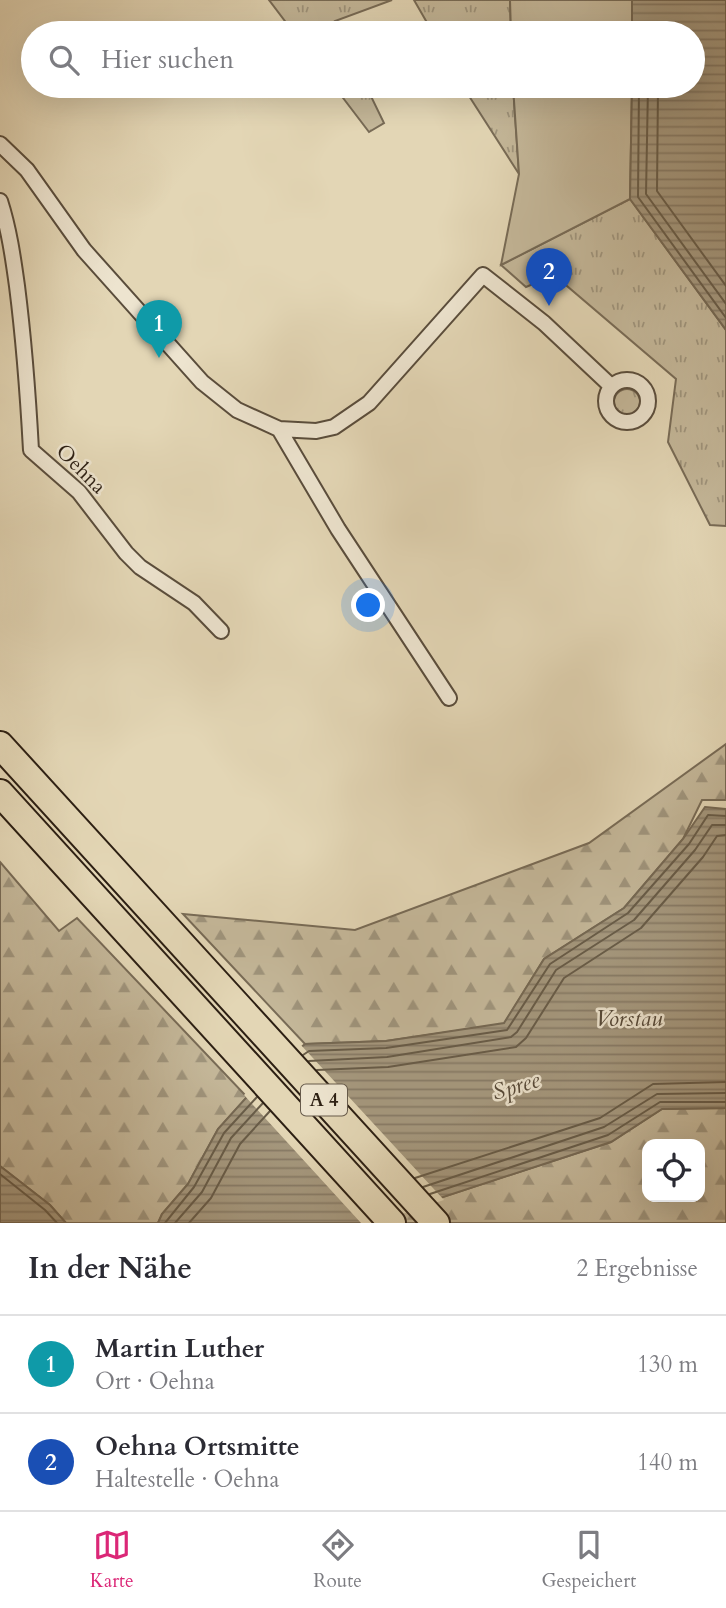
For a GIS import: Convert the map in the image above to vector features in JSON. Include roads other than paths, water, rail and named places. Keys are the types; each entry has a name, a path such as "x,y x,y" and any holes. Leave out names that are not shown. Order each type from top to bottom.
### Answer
{"highway":[{"name":"A 4","path":"0,745 436,1223"},
{"name":"A 4","path":"0,793 392,1223"}],"street":[{"path":"0,144 26,170 84,250 202,382 237,411 279,429 316,430 334,426 369,403 483,275 544,323 611,386"},
{"name":"Oehna","path":"0,201 9,228 19,300 31,450 79,492 140,567 194,603 221,631"},
{"path":"279,429 338,529 449,698"}],"water":[{"path":"632,0 726,0 726,330 630,199 632,98 705,98 705,21 632,21"},
{"name":"Vorstau","path":"705,807 726,809 726,1108 662,1109 611,1142 388,1215 382,1223 158,1223 162,1214 188,1184 218,1129 264,1078 305,1044 386,1041 504,1023 544,959 624,908 683,839"},
{"path":"0,1166 50,1205 66,1223 0,1223"}],"place":[{"name":"Oehna Ortsmitte","path":"549,306"},
{"name":"Martin Luther","path":"159,358"}],"water label":[{"name":"Spree","path":"516,1086"}]}
